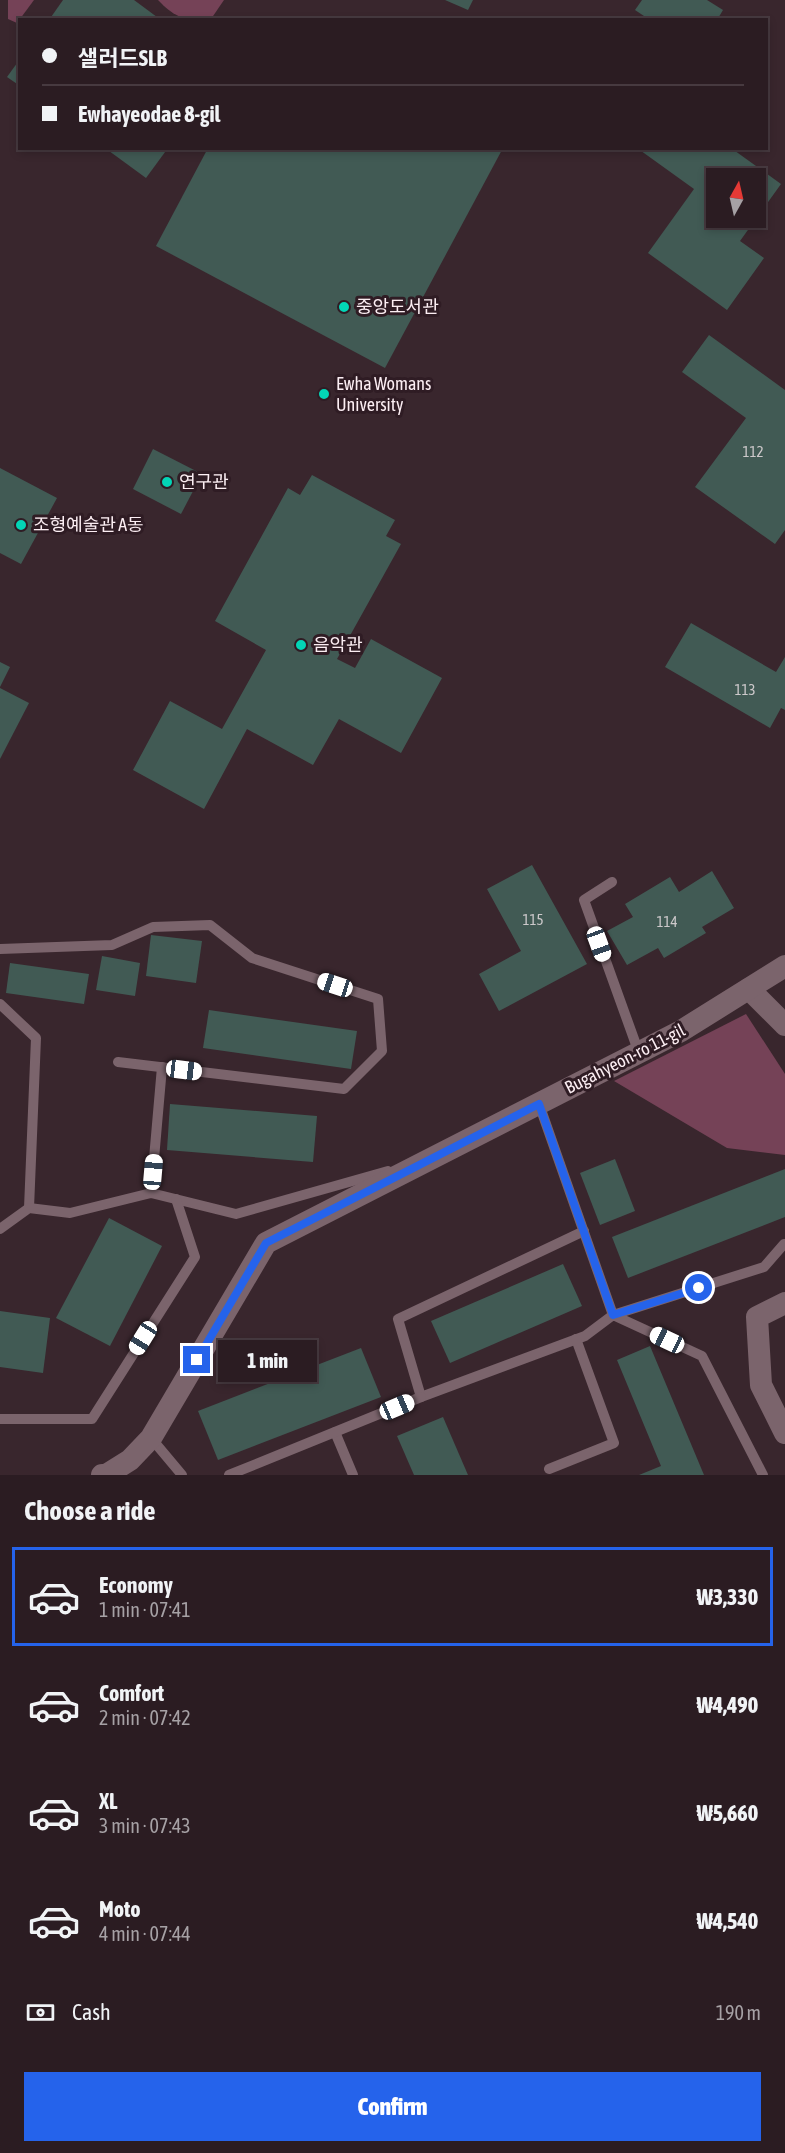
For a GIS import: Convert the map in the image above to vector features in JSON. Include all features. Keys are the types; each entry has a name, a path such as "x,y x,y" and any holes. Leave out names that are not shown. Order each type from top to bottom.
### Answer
{"street":[{"name":"Bugahyeon-ro 11-gil","path":"104,1475 130,1460 151,1438 266,1243 681,1031 785,966"},
{"path":"749,989 785,1025"},
{"path":"785,1304 757,1317 761,1385 785,1433"}],"lane":[{"path":"612,882 584,900 639,1053"},
{"path":"0,949 112,945 153,927 210,925 252,958 378,999 382,1051 344,1089 118,1062"},
{"path":"0,1004 36,1038 29,1208"},
{"path":"151,1193 162,1067"},
{"path":"539,1104 613,1315 702,1356 763,1475"},
{"path":"0,1229 29,1208 70,1213 151,1193 236,1214 428,1160"},
{"path":"0,1419 92,1419 195,1257 176,1199"},
{"path":"421,1397 398,1319 584,1231"},
{"path":"229,1475 421,1397 585,1336 613,1315 764,1267 784,1244"},
{"path":"549,1469 614,1443 576,1339"},
{"path":"335,1432 353,1475"},
{"path":"151,1438 182,1475"}],"shaded area":[{"path":"8,0 34,0 21,18 18,18 17,23 8,19"},
{"path":"158,0 224,0 212,18 182,17 170,11"},
{"path":"746,1014 785,1074 785,1155 727,1148 614,1081"}],"building":[{"path":"63,0 134,0 158,18 50,18"},
{"path":"445,0 473,0 468,10"},
{"path":"642,0 707,0 723,10 718,18 647,18 635,10"},
{"path":"18,62 18,85 7,77"},
{"path":"108,150 167,150 146,178"},
{"name":"중앙도서관","path":"207,150 502,150 385,368 156,246"},
{"path":"640,150 734,150 759,168 706,168 706,228 749,228 740,241 764,258 727,310 648,253 694,189"},
{"path":"766,173 781,184 766,205"},
{"path":"709,335 785,390 785,530 775,544 695,487 746,418 682,372"},
{"name":"연구관","path":"153,449 202,474 181,514 133,489"},
{"name":"조형예술관 A동","path":"0,468 57,498 21,564 0,553"},
{"name":"음악관","path":"312,475 395,520 386,536 401,544 337,659 355,668 371,639 442,678 401,753 339,719 313,765 247,729 204,809 133,770 170,701 222,729 266,650 215,621 288,488 300,495"},
{"path":"691,623 776,672 785,657 785,710 781,708 770,728 665,667"},
{"path":"0,662 10,667 0,687"},
{"path":"0,688 29,703 0,759"},
{"path":"532,865 587,964 499,1011 479,974 521,951 487,889"},
{"path":"712,871 734,908 702,927 706,933 664,958 658,948 627,965 607,931 633,917 625,904 670,877 679,892"},
{"path":"151,935 202,941 196,983 146,976"},
{"path":"102,956 140,963 135,996 96,990"},
{"path":"10,963 89,974 84,1004 6,993"},
{"path":"209,1010 357,1031 351,1069 203,1048"},
{"path":"170,1104 317,1116 313,1162 167,1150"},
{"path":"615,1159 635,1211 600,1225 580,1173"},
{"path":"785,1169 785,1217 628,1278 612,1237"},
{"path":"109,1218 162,1246 110,1346 56,1318"},
{"path":"563,1264 582,1306 450,1363 431,1321"},
{"path":"0,1311 50,1318 43,1373 0,1367"},
{"path":"650,1346 704,1475 639,1475 661,1466 617,1360"},
{"path":"361,1348 381,1397 218,1460 198,1411"},
{"path":"443,1417 468,1475 414,1475 397,1436"}],"place":[{"name":"중앙도서관","path":"344,307"},
{"name":"Ewha Womans University","path":"324,394"},
{"name":"연구관","path":"167,482"},
{"name":"조형예술관 A동","path":"21,525"},
{"name":"음악관","path":"301,645"}],"route":[{"path":"197,1360 266,1243 539,1104 613,1315 699,1288"}]}
